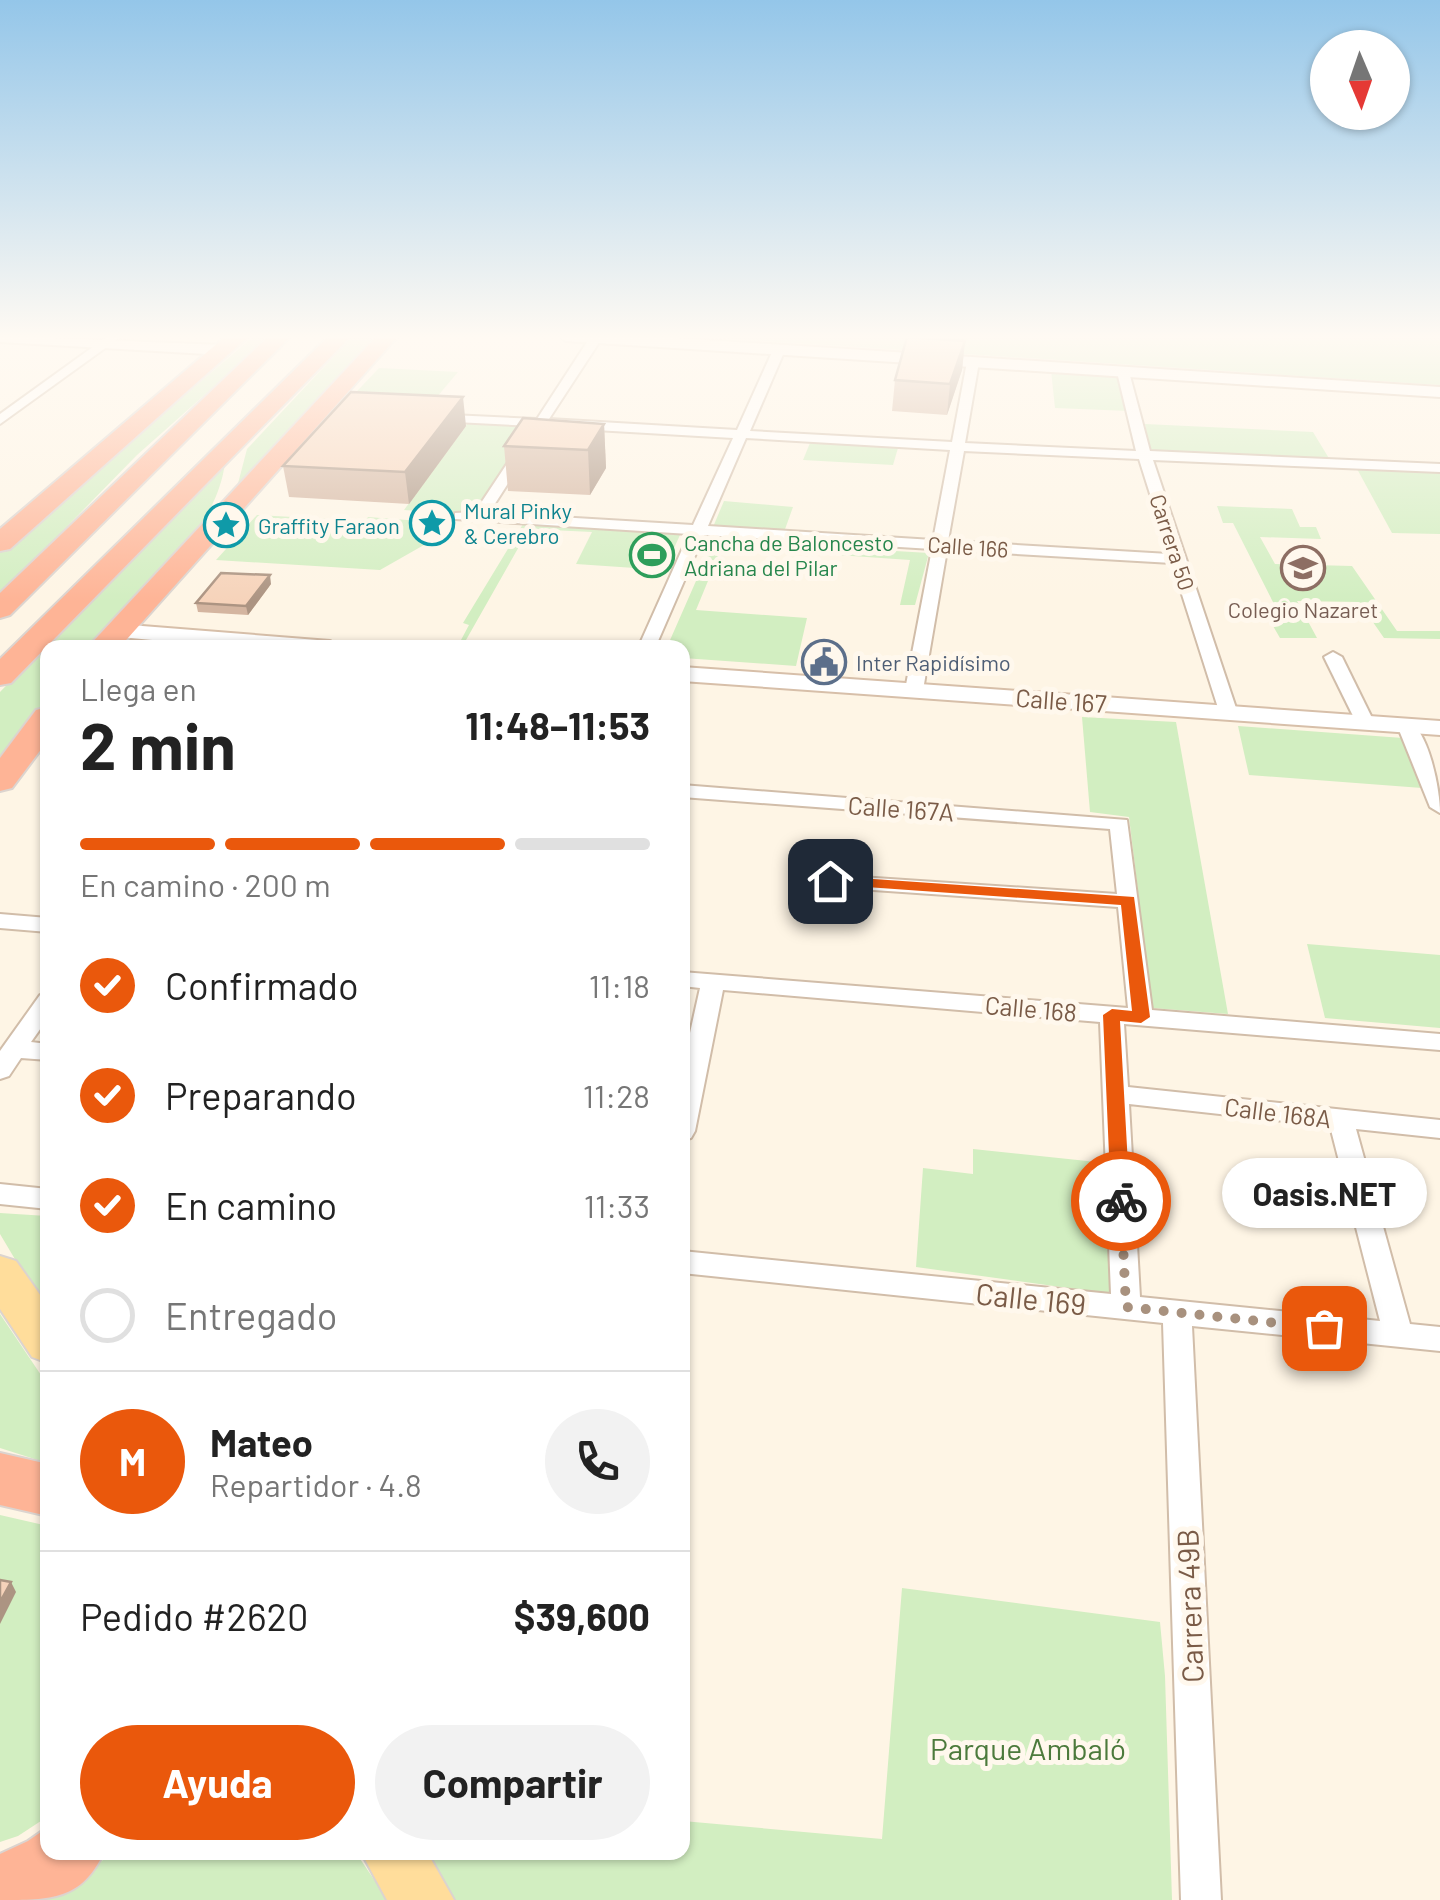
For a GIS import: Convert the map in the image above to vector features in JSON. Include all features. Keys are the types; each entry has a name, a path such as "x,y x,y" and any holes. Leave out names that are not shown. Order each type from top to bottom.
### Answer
{"highway":[{"path":"6,533 136,425"},
{"path":"0,609 118,497 185,425"},
{"path":"110,639 305,425"},
{"path":"214,527 250,426"},
{"path":"0,676 250,426"},
{"path":"0,781 40,736"},
{"path":"0,1479 40,1488"},
{"path":"0,1890 60,1860"}],"main road":[{"path":"0,1273 40,1332"},
{"path":"396,1860 423,1900"}],"street":[{"path":"478,517 539,425"},
{"path":"570,425 1440,468"},
{"path":"650,640 745,425"},
{"path":"914,690 962,425"},
{"name":"Carrera 50","path":"1136,425 1228,711"},
{"name":"Calle 166","path":"460,516 940,544 1114,562 1178,559"},
{"path":"110,639 137,640"},
{"path":"1332,656 1365,722"},
{"name":"Calle 167","path":"690,675 1440,728"},
{"path":"1406,725 1440,807"},
{"name":"Calle 167A","path":"690,792 1120,824 1128,901"},
{"path":"830,881 1128,901 1141,1017"},
{"path":"0,921 40,924"},
{"name":"Calle 168","path":"690,979 1440,1042"},
{"path":"690,1092 713,981"},
{"path":"0,1070 40,1011"},
{"path":"1112,1015 1126,1307"},
{"path":"14,1048 40,1051"},
{"name":"Calle 168A","path":"1116,1094 1440,1129"},
{"path":"1341,1120 1398,1335"},
{"path":"0,1194 40,1197"},
{"name":"Calle 169","path":"690,1263 1440,1339"},
{"name":"Carrera 49B","path":"1176,1312 1200,1900"}],"green space":[{"path":"150,425 171,425 0,595 0,553"},
{"path":"270,425 300,425 235,495 247,449"},
{"path":"467,425 537,425 476,515 404,510"},
{"path":"1145,425 1313,432 1330,460 1150,452"},
{"path":"810,443 898,448 893,465 803,460"},
{"path":"225,463 219,489 192,539 101,640 51,640"},
{"path":"1356,467 1440,471 1440,534 1392,533"},
{"path":"724,501 793,507 784,532 713,527"},
{"path":"1217,506 1292,509 1300,527 1316,527 1321,539 1260,537 1275,564 1352,566 1397,631 1440,631 1440,639 1384,638 1359,602 1297,601 1317,638 1280,638 1265,612 1277,610 1233,523 1223,523"},
{"path":"257,515 446,523 438,537 380,570 216,560"},
{"path":"523,524 680,535 664,570 576,564 592,532 529,529 466,640 461,640 469,625 463,623"},
{"path":"714,540 929,553 915,605 900,605 910,560 722,547 696,610 807,618 796,666 690,658 690,640 670,640"},
{"path":"40,651 40,715 0,769 0,692"},
{"path":"1082,717 1176,722 1228,1014 1152,1008 1129,817 1090,812"},
{"path":"1238,726 1403,738 1422,788 1249,775"},
{"path":"1307,944 1440,955 1440,1028 1325,1018"},
{"path":"973,1149 1106,1163 1111,1294 916,1267 923,1168 973,1174"},
{"path":"0,1213 40,1216 40,1301 0,1234"},
{"path":"0,1314 40,1374 40,1461 0,1448"},
{"path":"0,1515 40,1524 40,1822 0,1842"},
{"name":"Parque Ambaló","path":"902,1588 1160,1622 1172,1900 449,1900 412,1860 690,1860 690,1822 882,1839"},
{"path":"103,1860 361,1860 388,1900 30,1900 69,1887"}],"building":[{"path":"321,425 442,425 405,472 283,466"},
{"path":"518,425 604,425 588,450 504,446"},
{"path":"221,573 270,575 246,606 196,603"},
{"path":"0,1580 11,1582 0,1602"}],"way so far":[{"path":"1121,1201 1126,1307 1324,1328"}],"place":[{"name":"Mural Pinky & Cerebro","path":"432,523"},
{"name":"Graffity Faraon","path":"226,525"},
{"name":"Cancha de Baloncesto Adriana del Pilar","path":"652,555"},
{"name":"Colegio Nazaret","path":"1303,568"},
{"name":"Inter Rapidísimo","path":"824,662"},
{"name":"Oasis.NET","path":"1324,1328"}],"route":[{"path":"830,881 1128,901 1141,1017 1112,1015 1121,1201"}]}
